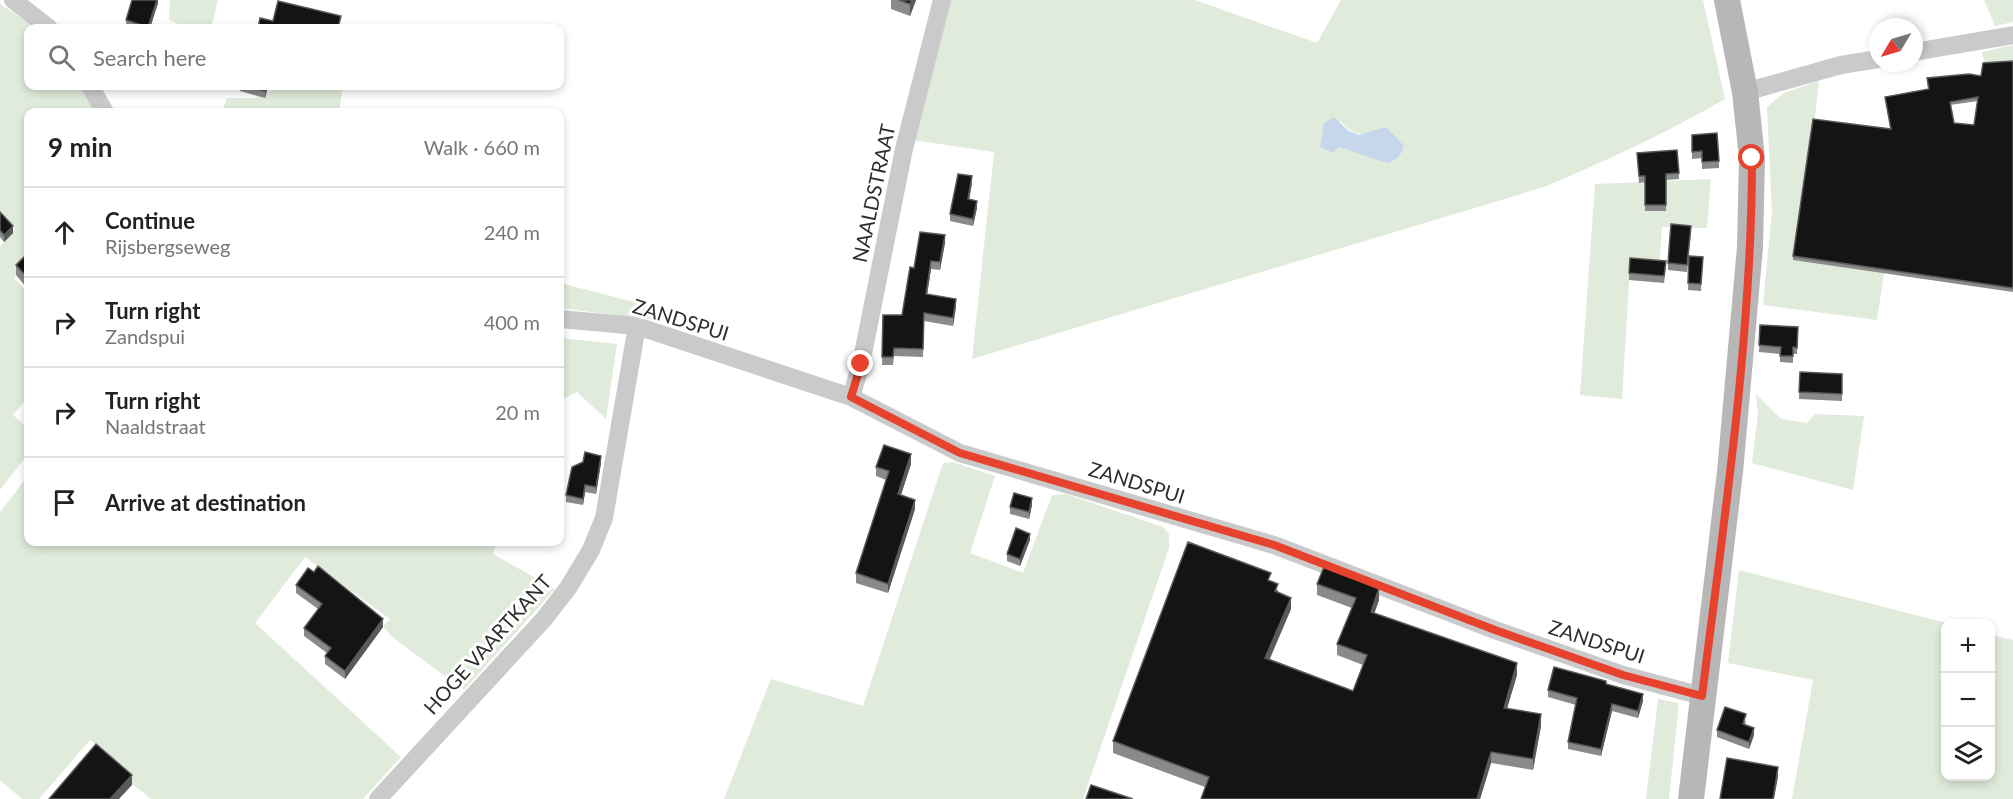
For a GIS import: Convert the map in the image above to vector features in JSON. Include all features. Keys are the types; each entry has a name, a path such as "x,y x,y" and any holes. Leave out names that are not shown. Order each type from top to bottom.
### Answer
{"main road":[{"path":"1690,799 1730,472 1750,247 1752,158 1745,92 1728,0"}],"street":[{"path":"13,0 44,24"},
{"name":"NAALDSTRAAT","path":"851,397 861,364 904,149 942,0"},
{"path":"1923,50 2013,35"},
{"path":"1745,92 1821,70 1869,60"},
{"path":"92,90 103,108"},
{"name":"ZANDSPUI","path":"564,319 636,327 851,397 960,453 1274,545 1495,630 1623,675 1702,696"},
{"name":"HOGE VAARTKANT","path":"378,799 544,619 568,588 591,550 604,518 636,327"}],"green space":[{"path":"170,0 218,0 212,24 178,24 169,20"},
{"path":"948,0 1195,0 1317,43 1341,0 1703,0 1725,99 1636,146 1544,187 972,359 994,152 913,140","holes":["1340,120 1351,131 1361,134 1386,127 1350,151 1339,147"]},
{"path":"1984,0 2013,0 2013,22 1995,26"},
{"path":"0,4 31,24 24,24 24,90 87,90 96,108 24,108 24,267 14,278 24,289 24,402 13,415 24,425 24,459 0,490 0,247 15,229 0,214"},
{"path":"2013,45 2013,66 1986,71 1982,52"},
{"path":"1819,81 1813,135 1884,273 1877,320 1763,305 1772,211 1767,107 1784,93"},
{"path":"271,90 342,90 340,108 223,108 227,98 255,98"},
{"path":"1711,179 1707,228 1662,227 1659,269 1630,266 1622,399 1580,395 1595,184"},
{"path":"564,284 650,306 655,310 655,320 564,309"},
{"path":"564,338 617,344 606,419 577,392 564,398"},
{"path":"1756,394 1781,419 1807,423 1815,414 1864,416 1853,490 1752,463 1758,414"},
{"path":"953,462 995,476 970,553 1023,573 1052,495 1066,494 1163,527 1169,534 1169,548 1083,799 724,799 771,679 863,706 943,463"},
{"path":"24,481 24,546 496,546 493,554 555,589 464,690 392,637 383,626 390,619 305,557 255,623 401,757 363,799 151,799 96,755 101,748 90,740 39,799 22,799 0,780 0,512"},
{"path":"1739,570 1941,621 1941,781 1995,781 1995,636 2013,640 2013,799 1792,799 1813,680 1728,663"},
{"path":"1658,699 1679,703 1669,799 1646,799"}],"water":[{"path":"1334,117 1349,131 1359,135 1386,127 1404,146 1396,159 1387,163 1339,147 1333,153 1320,147 1324,123"}],"building":[{"path":"132,0 157,0 149,24 126,20"},
{"path":"899,0 912,0 910,4"},
{"path":"278,1 341,16 339,24 259,24 260,18 273,21"},
{"path":"2013,61 2013,288 1793,256 1813,119 1891,129 1885,97 1929,89 1927,78 1969,74 1981,76 1983,63","holes":["1978,97 1974,125 1954,123 1950,102"]},
{"path":"1717,133 1719,161 1702,162 1702,151 1692,152 1692,135"},
{"path":"1677,150 1679,173 1666,174 1666,205 1645,205 1645,176 1639,176 1637,153"},
{"path":"958,174 972,176 968,199 977,201 973,219 950,214"},
{"path":"0,212 13,226 4,235 0,230"},
{"path":"1671,224 1691,226 1687,265 1668,263"},
{"path":"920,232 945,235 940,262 931,261 926,294 956,299 953,318 924,313 923,349 894,348 893,357 882,357 883,315 902,315 910,267 914,268"},
{"path":"1689,256 1703,257 1701,284 1688,283"},
{"path":"24,257 24,274 16,265"},
{"path":"1630,258 1666,261 1664,276 1629,273"},
{"path":"1760,325 1798,327 1797,348 1793,347 1793,356 1780,356 1781,347 1759,345"},
{"path":"1800,372 1842,374 1842,394 1799,392"},
{"path":"884,445 911,454 898,494 915,500 888,584 856,573 889,471 876,467"},
{"path":"585,452 601,456 596,487 585,485 583,499 566,495 572,467 583,462"},
{"path":"1014,493 1032,498 1029,512 1010,507"},
{"path":"1016,528 1030,534 1020,559 1007,554"},
{"path":"1188,542 1271,573 1268,580 1278,584 1275,591 1291,598 1265,658 1353,691 1367,655 1337,644 1356,598 1317,584 1324,567 1379,588 1371,612 1517,663 1504,708 1541,714 1533,759 1491,752 1477,799 1201,799 1209,777 1113,741"},
{"path":"318,566 383,619 345,671 325,656 331,648 304,628 322,604 296,585 308,568 314,572"},
{"path":"1554,667 1643,694 1638,711 1612,704 1601,749 1568,742 1577,698 1548,690"},
{"path":"1725,707 1746,714 1743,724 1754,728 1749,742 1717,730"},
{"path":"96,744 132,775 110,799 49,799"},
{"path":"1727,758 1778,767 1773,799 1720,799"},
{"path":"1091,785 1133,799 1086,799"}],"route":[{"path":"861,364 851,397 960,453 1274,545 1495,630 1623,675 1702,696 1730,472 1750,247 1752,158"}]}
